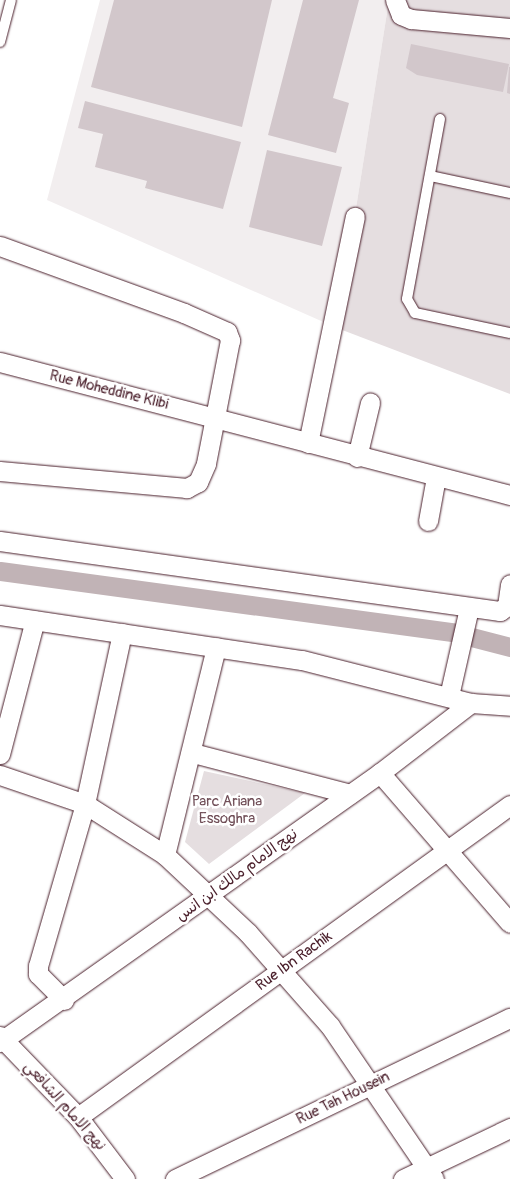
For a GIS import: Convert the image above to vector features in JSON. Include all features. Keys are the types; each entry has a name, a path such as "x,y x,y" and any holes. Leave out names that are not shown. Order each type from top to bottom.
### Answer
{"street":[{"path":"394,0 401,15 411,19 510,28"},
{"path":"308,443 355,217"},
{"path":"0,246 227,332 218,417 206,464 198,482 187,488 0,471"},
{"name":"Rue Moheddine Klibi","path":"0,362 218,417 357,457 510,495"},
{"path":"357,457 370,403"},
{"path":"428,521 436,477"},
{"path":"0,541 468,614 503,611 510,584"},
{"path":"449,696 460,660 468,614"},
{"path":"0,615 335,666 471,703 510,706"},
{"path":"0,754 36,620"},
{"path":"64,1000 38,974 38,966 85,804 122,633"},
{"path":"165,855 193,753 216,647"},
{"name":"نهج الامام مالك ابن انس","path":"1,1039 64,1000 380,773 471,703"},
{"path":"193,753 350,794"},
{"path":"380,773 444,852 507,915"},
{"path":"0,775 85,804 165,855 281,971 330,1026 372,1084 430,1173"},
{"name":"Rue Ibn Rachik","path":"78,1117 510,805"},
{"name":"Rue Tah Housein","path":"175,1179 510,1018"},
{"name":"نهج الامام الشافعي","path":"1,1039 78,1117 125,1179"},
{"path":"403,1179 430,1173 510,1128"}],"lane":[{"path":"0,42 11,0"},
{"path":"440,119 407,299 415,313 510,334"},
{"path":"430,176 510,193"}],"shaded area":[{"path":"100,0 389,0 337,328 47,200"}],"green space":[{"path":"389,0 510,0 510,394 337,328"},
{"name":"Parc Ariana Essoghra","path":"204,771 305,793 209,864 185,842"}],"building":[{"path":"114,0 272,0 242,127 91,87"},
{"path":"303,0 359,0 333,98 349,103 336,153 268,135"},
{"path":"411,44 509,64 503,92 417,75 406,68"},
{"path":"510,67 510,94 507,93"},
{"path":"85,101 241,142 223,209 145,188 147,181 95,167 103,134 78,128"},
{"path":"267,150 342,167 322,246 249,227"}],"waterway":[{"path":"0,571 456,633 510,647"}]}
